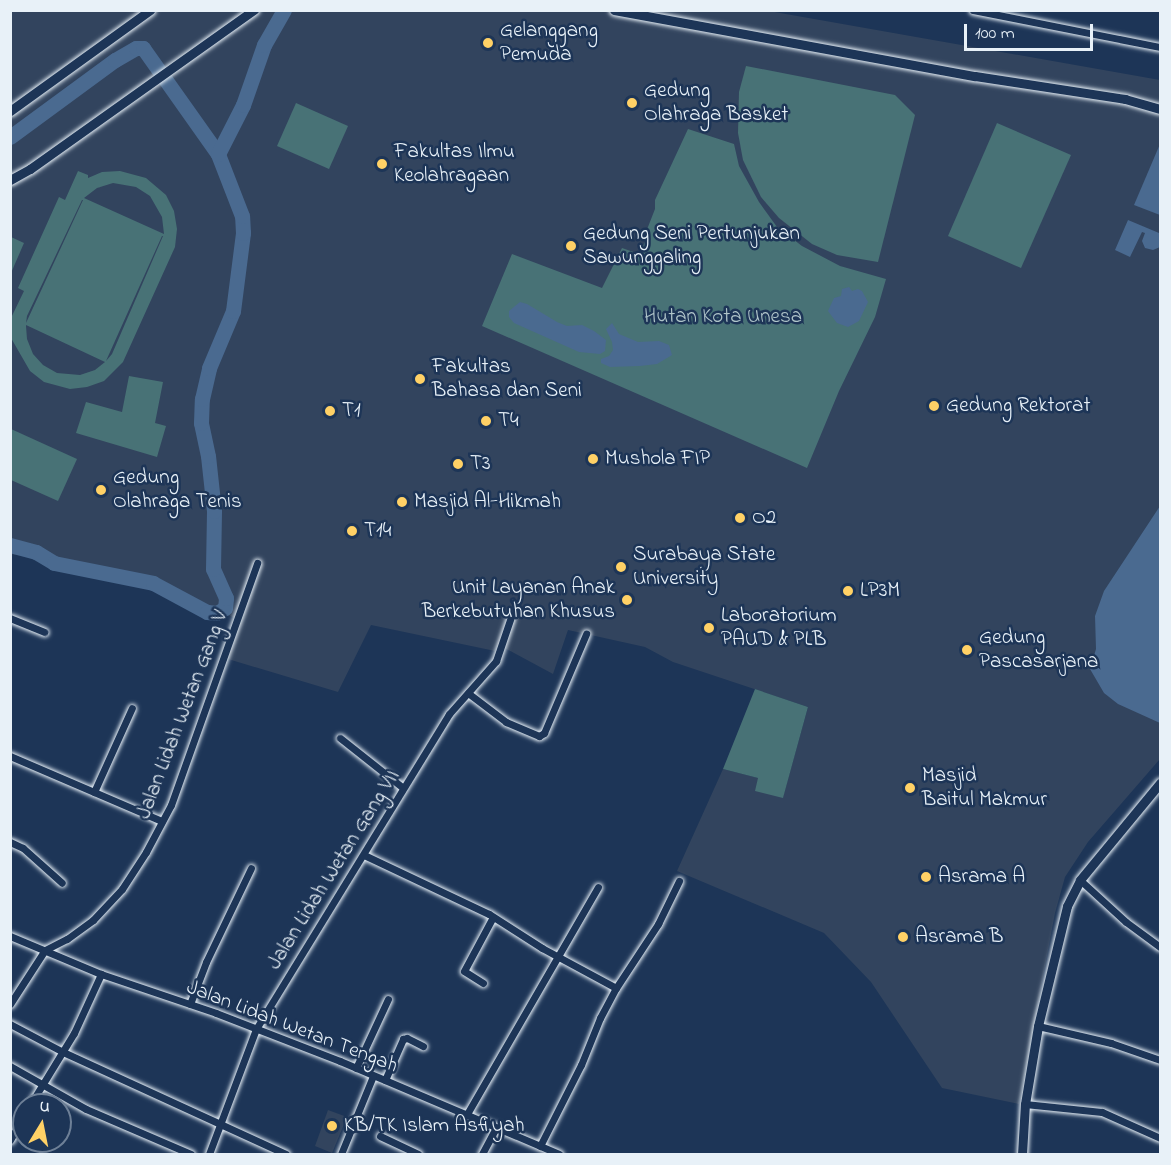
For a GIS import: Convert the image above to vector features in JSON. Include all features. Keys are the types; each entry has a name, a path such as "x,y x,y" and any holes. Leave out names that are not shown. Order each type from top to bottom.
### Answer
{"main road":[{"path":"10,111 150,10"},
{"path":"10,180 30,169 254,10"},
{"path":"614,10 975,76 1121,99 1161,109"},
{"path":"1022,1155 1025,1104 1038,1026 1066,906 1080,880 1161,783"}],"street":[{"path":"973,10 1161,47"},
{"name":"Jalan Lidah Wetan Gang V","path":"10,1004 45,950 67,939 93,920 122,889 146,852 162,821 200,727 257,563"},
{"name":"Jalan Lidah Wetan Gang VII","path":"209,1155 256,1029 449,714 496,661 511,617"},
{"path":"10,618 44,632"},
{"path":"468,693 506,722 540,736 544,733 586,634"},
{"path":"94,792 132,708"},
{"path":"340,738 403,788"},
{"path":"10,756 162,821"},
{"path":"10,842 23,848 62,883"},
{"path":"364,855 493,917 616,988"},
{"path":"190,1004 206,962 251,868"},
{"path":"1080,880 1126,922 1161,947"},
{"path":"540,1146 616,988 658,924 679,881"},
{"path":"467,1114 508,1048 557,956 598,887"},
{"path":"483,983 464,972 493,917"},
{"name":"Jalan Lidah Wetan Tengah","path":"10,936 100,974 190,1004 356,1068 560,1155"},
{"path":"37,1093 63,1052 100,974"},
{"path":"356,1068 388,999"},
{"path":"10,1024 63,1052 286,1155"},
{"path":"1038,1026 1111,1043 1161,1060"},
{"path":"385,1080 403,1039 406,1038 423,1046"},
{"path":"10,1066 86,1109 191,1155"},
{"path":"341,1155 373,1076"},
{"path":"1025,1104 1101,1112 1161,1138"},
{"path":"482,1155 496,1128"},
{"path":"380,1136 418,1155"}],"shaded area":[{"name":"Surabaya State University","path":"10,11 769,11 1160,80 1160,759 1088,842 1065,877 1055,913 1019,1104 942,1088 871,982 824,933 677,871 723,769 759,778 783,797 808,707 673,662 645,647 568,630 553,674 499,645 495,651 371,625 338,692 228,659 239,620 154,581 11,554"},
{"path":"1160,144 1160,215 1134,205"},
{"path":"1128,220 1159,233 1160,247 1153,250 1145,248 1142,241 1145,233 1142,232 1130,257 1115,250"},
{"path":"849,287 852,291 858,289 862,291 868,302 859,321 848,327 837,323 828,311 834,298 841,296 842,289"},
{"path":"520,302 567,326 582,325 594,331 606,340 605,351 600,354 579,352 514,323 509,317 509,311"},
{"path":"612,323 619,334 638,342 659,341 669,345 672,355 657,364 640,366 610,367 601,363 601,359 609,356 613,350 606,329"},
{"path":"1160,506 1160,723 1118,704 1104,693 1090,669 1096,649 1095,616 1104,591"},
{"name":"KB/TK Islam Asfiyah","path":"328,1110 347,1117 332,1153 315,1146"}],"green space":[{"path":"746,66 895,95 915,115 878,262 837,255 812,244 779,218 761,197 743,160 738,133 739,92"},
{"path":"296,103 348,126 329,169 277,146"},
{"path":"997,123 1071,155 1021,268 948,236"},
{"name":"Hutan Kota Unesa","path":"688,129 734,144 739,166 759,202 777,227 802,246 840,266 886,279 875,317 839,391 807,468 482,326 512,254 602,288 622,248 639,254 649,234 646,232 655,209 655,200"},
{"path":"78,171 88,175 88,178 102,172 120,171 146,178 166,195 174,211 177,229 175,247 123,362 104,381 87,387 70,389 44,382 30,371 11,338 10,320 24,291 18,288 59,197 65,200","holes":["113,183 136,187 150,196 162,217 164,234 84,198 97,188","82,200 83,200 26,323 27,316","162,236 112,354 106,361","26,325 105,362 95,370 80,375 57,373 43,365 33,354 27,339"]},
{"path":"11,237 24,243 11,273"},
{"path":"129,376 163,382 155,423 166,426 157,457 76,433 86,402 122,412"},
{"path":"11,429 77,459 58,501 11,480"},
{"path":"755,689 808,707 783,798 755,791 758,778 723,769"}],"waterway":[{"path":"10,545 36,552 54,563 153,583 207,612 217,613 225,608 226,598 213,569 214,511 208,456 201,423 202,399 209,368 233,311 243,233 242,216 218,154 243,105 264,45 284,10"},
{"path":"10,137 115,60 136,48 143,48 218,154"}],"place":[{"name":"Gelanggang Pemuda","path":"488,43"},
{"name":"Gedung Olahraga Basket","path":"632,103"},
{"name":"Fakultas Ilmu Keolahragaan","path":"382,164"},
{"name":"Gedung Seni Pertunjukan Sawunggaling","path":"571,246"},
{"name":"Fakultas Bahasa dan Seni","path":"420,379"},
{"name":"Gedung Rektorat","path":"934,406"},
{"name":"T1","path":"330,411"},
{"name":"T4","path":"486,421"},
{"name":"Mushola FIP","path":"593,459"},
{"name":"T3","path":"458,464"},
{"name":"Gedung Olahraga Tenis","path":"101,490"},
{"name":"Masjid Al-Hikmah","path":"402,502"},
{"name":"O2","path":"740,518"},
{"name":"T14","path":"352,531"},
{"name":"Surabaya State University","path":"621,567"},
{"name":"LP3M","path":"848,591"},
{"name":"Unit Layanan Anak Berkebutuhan Khusus","path":"627,600"},
{"name":"Laboratorium PAUD & PLB","path":"709,628"},
{"name":"Gedung Pascasarjana","path":"967,650"},
{"name":"Masjid Baitul Makmur","path":"910,788"},
{"name":"Asrama A","path":"926,877"},
{"name":"Asrama B","path":"903,937"},
{"name":"KB/TK Islam Asfiyah","path":"332,1126"}]}
